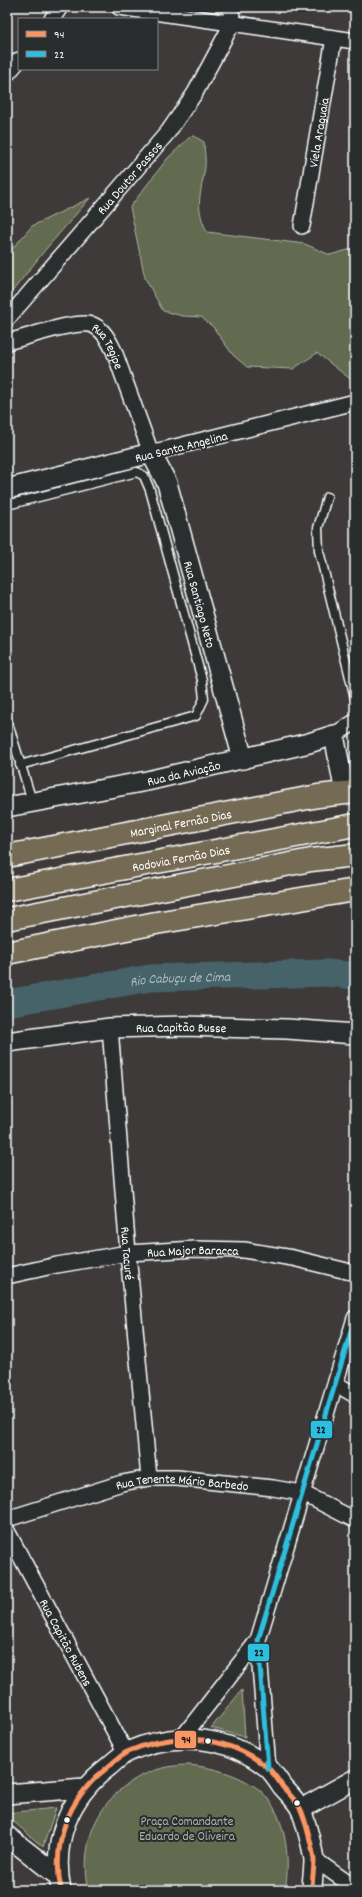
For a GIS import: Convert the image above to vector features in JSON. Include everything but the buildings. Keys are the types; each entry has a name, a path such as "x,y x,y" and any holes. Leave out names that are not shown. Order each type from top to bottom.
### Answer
{"highway":[{"name":"Marginal Fernão Dias","path":"7,856 350,792"},
{"name":"Rodovia Fernão Dias","path":"7,890 355,825"},
{"path":"7,919 311,860 355,855"},
{"path":"7,953 156,923 355,890"}],"street":[{"path":"53,18 60,7"},
{"path":"119,7 233,22 355,41"},
{"path":"230,7 233,22"},
{"name":"Rua Doutor Passos","path":"7,319 168,132 194,93 233,22"},
{"name":"Viela Araguaia","path":"302,226 334,38"},
{"path":"7,74 18,61"},
{"name":"Rua Tegipe","path":"7,342 75,324 92,324 100,329 108,338 114,351 151,453"},
{"name":"Rua Santa Angelina","path":"7,489 355,402"},
{"name":"Rua Santiago Neto","path":"151,453 167,483 243,759"},
{"name":"Rua da Aviação","path":"7,807 32,801 147,781 309,743 334,735 355,722"},
{"path":"334,735 350,792"},
{"name":"Rua Capitão Busse","path":"7,1042 110,1028 200,1027 287,1029 355,1034"},
{"name":"Rua Tacuré","path":"110,1028 128,1253 149,1478"},
{"name":"Rua Major Baracca","path":"7,1276 57,1265 128,1253 195,1249 244,1250 293,1258 355,1273"},
{"path":"182,1738 258,1640 355,1318"},
{"path":"336,1384 355,1395"},
{"name":"Rua Tenente Mário Barbedo","path":"7,1519 122,1483 149,1478 177,1478 272,1488 302,1493 333,1507 355,1520"},
{"name":"Rua Capitão Rubens","path":"7,1531 126,1753"},
{"path":"258,1640 268,1768"},
{"path":"60,1883 59,1853 63,1830 72,1808 84,1788 126,1753 152,1744 182,1738 220,1743 242,1751 268,1768 301,1809 314,1859 312,1890"},
{"path":"301,1809 355,1779"},
{"path":"7,1794 84,1788"},
{"path":"7,1836 60,1883"},
{"path":"314,1859 355,1888"}],"lane":[{"path":"7,505 137,472 144,476 150,490 202,680 204,699 196,716 20,765"},
{"path":"327,497 318,528 319,552 355,698"},
{"path":"7,720 32,801"}],"green space":[{"path":"192,135 204,142 205,164 200,193 200,207 203,223 207,232 305,244 330,255 355,248 355,376 349,378 317,353 293,369 247,367 233,355 213,327 201,317 183,316 163,311 145,278 130,207 167,159"},
{"path":"90,198 45,250 7,298 7,255 32,226"},
{"path":"242,1690 245,1737 211,1728"},
{"name":"Praça Comandante Eduardo de Oliveira","path":"188,1765 215,1769 233,1775 257,1788 267,1797 280,1822 284,1835 287,1864 285,1890 89,1890 86,1866 89,1843 96,1822 107,1803 123,1788 142,1776 164,1768"},
{"path":"56,1808 43,1847 7,1816 7,1813"}],"waterway":[{"name":"Rio Cabuçu de Cima","path":"7,1003 150,978 328,973 355,976"}],"transit line":[{"name":"22","path":"268,1768 258,1640 355,1318"},
{"name":"94","path":"61,1890 59,1872 61,1837 73,1806 83,1792 94,1779 127,1752 145,1745 181,1739 217,1743 234,1748 251,1756 271,1771 297,1803 303,1814 311,1842 314,1860 312,1890"}]}
